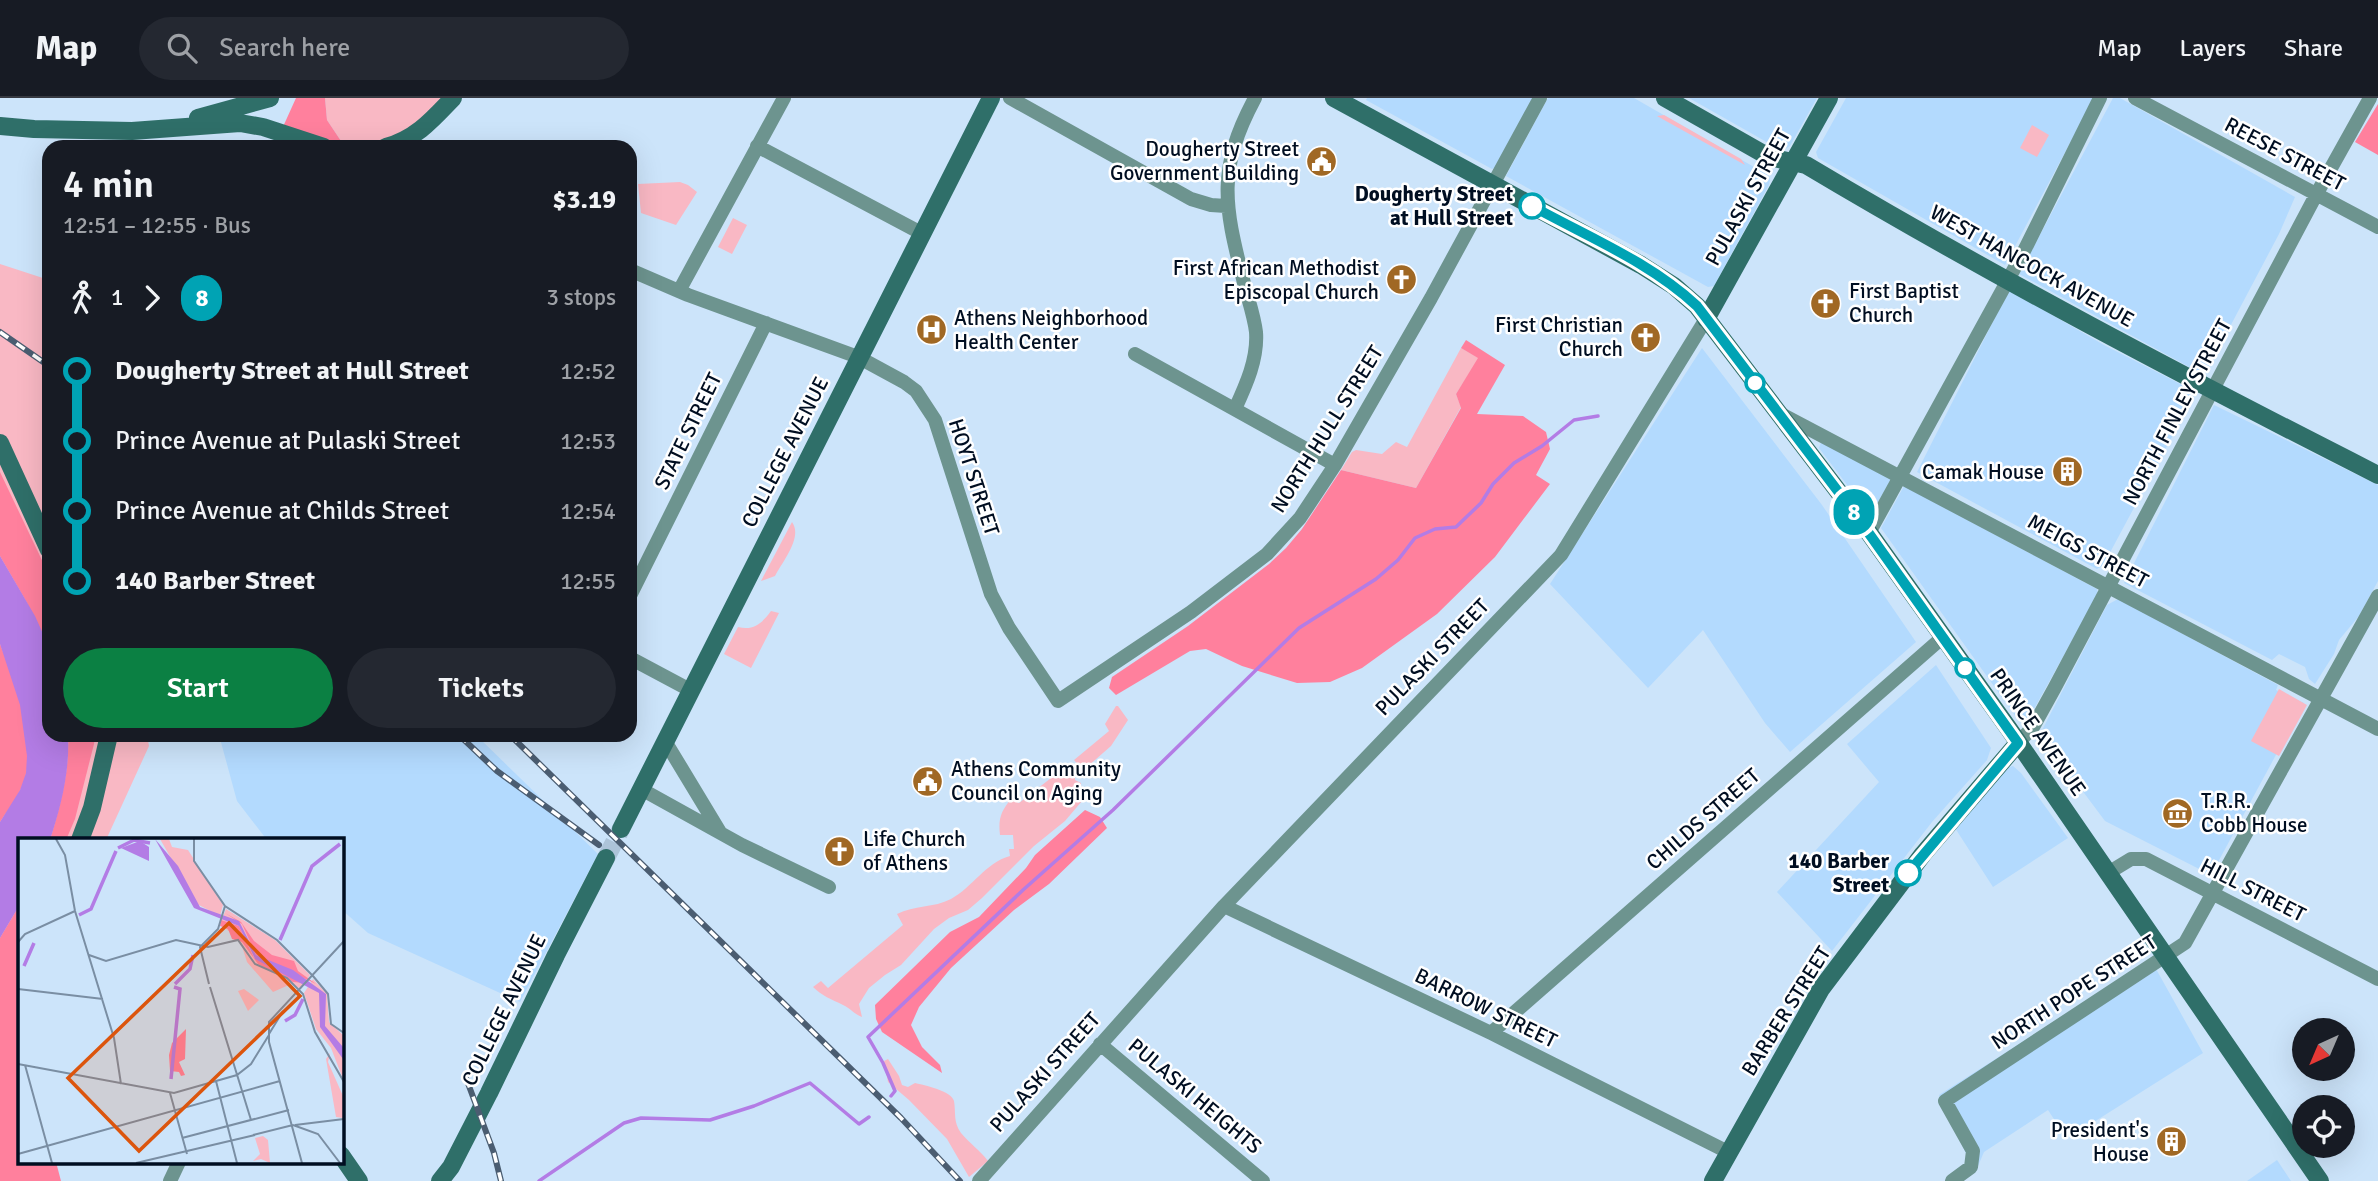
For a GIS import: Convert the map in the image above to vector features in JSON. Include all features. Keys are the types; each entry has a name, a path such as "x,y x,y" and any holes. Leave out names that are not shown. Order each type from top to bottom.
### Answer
{"street":[{"path":"158,129 270,98"},
{"path":"405,140 423,129 453,98"},
{"path":"679,291 785,98"},
{"name":"COLLEGE AVENUE","path":"621,829 858,357 992,98"},
{"path":"1010,98 1191,199 1212,205 1226,205"},
{"path":"1235,409 1251,371 1256,330 1226,205 1227,176 1241,125 1255,98"},
{"name":"PRINCE AVENUE","path":"1334,98 1641,265 1674,286 1697,306 1869,533 2018,743 2320,1181"},
{"name":"NORTH HULL STREET","path":"1058,701 1191,612 1267,554 1300,518 1335,465 1432,298 1540,98"},
{"name":"WEST HANCOCK AVENUE","path":"1665,98 1769,157 1806,165 2007,279 2212,390 2378,475"},
{"name":"PULASKI STREET","path":"979,1181 1224,906 1561,555 1706,319 1829,98"},
{"path":"1869,533 2041,217 2100,98"},
{"name":"REESE STREET","path":"2135,98 2378,227"},
{"name":"NORTH FINLEY STREET","path":"2018,743 2033,727 2370,98"},
{"path":"0,126 99,132 240,123 263,127 303,140"},
{"path":"757,146 923,234"},
{"name":"HOYT STREET","path":"637,273 858,357 916,391 935,420 991,594 1009,628 1058,701"},
{"name":"STATE STREET","path":"637,582 766,323"},
{"path":"1135,354 1335,465"},
{"name":"MEIGS STREET","path":"1778,413 2378,729"},
{"path":"0,443 42,535"},
{"name":"NORTH POPE STREET","path":"1952,1181 1971,1167 1973,1152 1945,1101 2185,943 2378,596"},
{"name":"CHILDS STREET","path":"1491,1032 1943,638"},
{"path":"637,661 690,690"},
{"path":"665,741 721,834"},
{"path":"81,838 92,808 107,742"},
{"name":"BARBER STREET","path":"1713,1181 1821,989 1923,854 2018,743"},
{"path":"641,789 721,834 829,887"},
{"name":"HILL STREET","path":"2108,873 2131,859 2140,857 2378,979"},
{"name":"COLLEGE AVENUE","path":"440,1181 451,1167 606,858"},
{"name":"BARROW STREET","path":"1224,906 1491,1032 1728,1152"},
{"name":"PULASKI HEIGHTS","path":"1101,1044 1263,1181"},
{"path":"343,1158 359,1181"},
{"path":"170,1181 178,1164"}],"shaded area":[{"path":"296,98 325,98 327,120 340,140 316,140 282,129"},
{"path":"325,98 444,98 407,134 394,140 340,140 327,120"},
{"path":"1535,98 1496,167 1492,169 1366,100"},
{"path":"1548,98 1634,98 1768,175 1769,185 1714,286 1708,287 1506,176"},
{"path":"1689,98 1817,98 1790,146 1784,150"},
{"path":"1846,98 2094,98 2005,265 1818,158 1816,152"},
{"path":"2113,98 2120,98 2295,197 2279,234 2206,372 2202,374 2019,274"},
{"path":"2378,104 2378,155 2355,142"},
{"path":"1664,115 1741,159 1745,165 1657,116"},
{"path":"2032,125 2049,135 2037,157 2020,148"},
{"path":"680,182 697,192 676,225 641,213 638,184"},
{"path":"733,218 747,225 732,254 718,247"},
{"path":"0,264 42,278 42,742 148,742 149,746 107,838 18,838 18,1163 0,1181"},
{"path":"2009,290 2104,345 2196,392 2106,560 2097,569 1917,472"},
{"path":"1466,340 1505,365 1477,414 1523,416 1546,432 1550,449 1536,475 1550,484 1495,557 1437,614 1362,668 1330,682 1297,683 1242,666 1206,649 1190,651 1116,695 1109,688 1112,677 1188,626 1269,564 1302,529 1341,470 1416,488 1461,408 1456,394 1478,358 1461,348"},
{"path":"1461,348 1479,358 1456,394 1461,407 1416,488 1341,470 1356,450 1382,454 1396,442 1407,447"},
{"path":"1702,348 1822,505 1916,642 1790,752 1765,723 1703,630 1648,688 1550,584"},
{"path":"2214,405 2378,485 2378,581 2359,616 2339,640 2334,654 2315,684 2309,679 2305,667 2279,654 2272,660 2124,583"},
{"path":"1821,442 1891,479 1872,513 1867,511 1819,448"},
{"path":"0,472 42,560 42,633 26,601 0,556"},
{"path":"1904,486 2097,589 2098,594 2029,718 2016,717 1881,528"},
{"path":"792,522 795,535 791,549 775,576 761,581"},
{"path":"0,556 42,632 42,742 68,742 68,762 51,838 18,838 18,908 0,938 0,822 20,790 26,773 27,756 20,705 0,644"},
{"path":"2118,599 2278,685 2276,690 2304,703 2211,875 2105,821 2040,734 2107,605"},
{"path":"771,611 779,613 751,668 724,654 738,627 749,628 757,625"},
{"path":"0,644 22,708 28,758 22,787 0,822"},
{"path":"1936,665 1991,748 1987,760 1932,822 1832,951 1777,892 1879,782 1847,744"},
{"path":"2279,689 2307,705 2279,756 2251,741"},
{"path":"1116,706 1128,720 1111,746 1087,767 1080,767 1074,760 1109,731 1105,724"},
{"path":"68,742 94,742 75,819 67,838 51,838 61,801"},
{"path":"221,742 483,742 598,854 520,1002 368,933 343,911 343,838 265,838 237,801"},
{"path":"1069,764 1071,766 1066,775 1068,776 1072,768 1075,771 1075,780 1081,783 1082,801 1065,821 1034,846 982,898 968,910 949,918 934,929 901,965 869,988 859,1004 862,1017 813,987 821,981 828,988 903,925 897,914 951,899 993,864 1010,856 1009,849 1014,849 1013,835 1000,835 1000,820 1005,807 1011,799 1019,803"},
{"path":"2013,766 2021,773 2068,838 1993,887 1955,828 2006,768"},
{"path":"1085,810 1100,817 1107,828 1049,884 1014,910 951,968 919,1007 911,1025 922,1047 940,1065 942,1073 882,1032 876,1019 875,1005 950,932 979,917 1035,855"},
{"path":"18,908 18,1164 57,1164 61,1181 0,1181 0,938"},
{"path":"2151,960 2203,1053 2067,1139 2048,1110 1984,1152 1975,1173 1939,1095"},
{"path":"888,1059 902,1085 925,1085 952,1097 958,1129 988,1161 969,1177 947,1139 888,1082 884,1061"},
{"path":"2277,1160 2291,1181 2247,1181"}],"waterway":[{"path":"891,1096 895,1091 868,1037 1023,890 1113,810 1299,628 1376,579 1398,560 1415,538 1435,529 1456,527 1481,503 1493,484 1514,463 1542,446 1574,420 1598,416"},
{"path":"539,1181 624,1123 641,1118 710,1120 754,1106 810,1083 859,1124 869,1117"}],"tunnel":[{"path":"606,858 621,829"}],"railway":[{"path":"0,332 42,361"},
{"path":"466,742 497,771 599,845"},
{"path":"517,742 901,1118 960,1181"},
{"path":"466,1078 494,1153 501,1181"}],"bus line":[{"name":"8","path":"1532,206 1641,265 1674,286 1697,306 1853,511 2018,743 1908,873"}],"place":[{"name":"Dougherty Street Government Building","path":"1322,161"},
{"name":"Dougherty Street at Hull Street","path":"1532,206"},
{"name":"First African Methodist Episcopal Church","path":"1402,280"},
{"name":"First Baptist Church","path":"1826,303"},
{"name":"Athens Neighborhood Health Center","path":"931,330"},
{"name":"First Christian Church","path":"1646,337"},
{"name":"Camak House","path":"2067,472"},
{"name":"Athens Community Council on Aging","path":"928,781"},
{"name":"T.R.R. Cobb House","path":"2178,813"},
{"name":"Life Church of Athens","path":"840,851"},
{"name":"140 Barber Street","path":"1908,873"},
{"name":"President's House","path":"2172,1142"}]}
